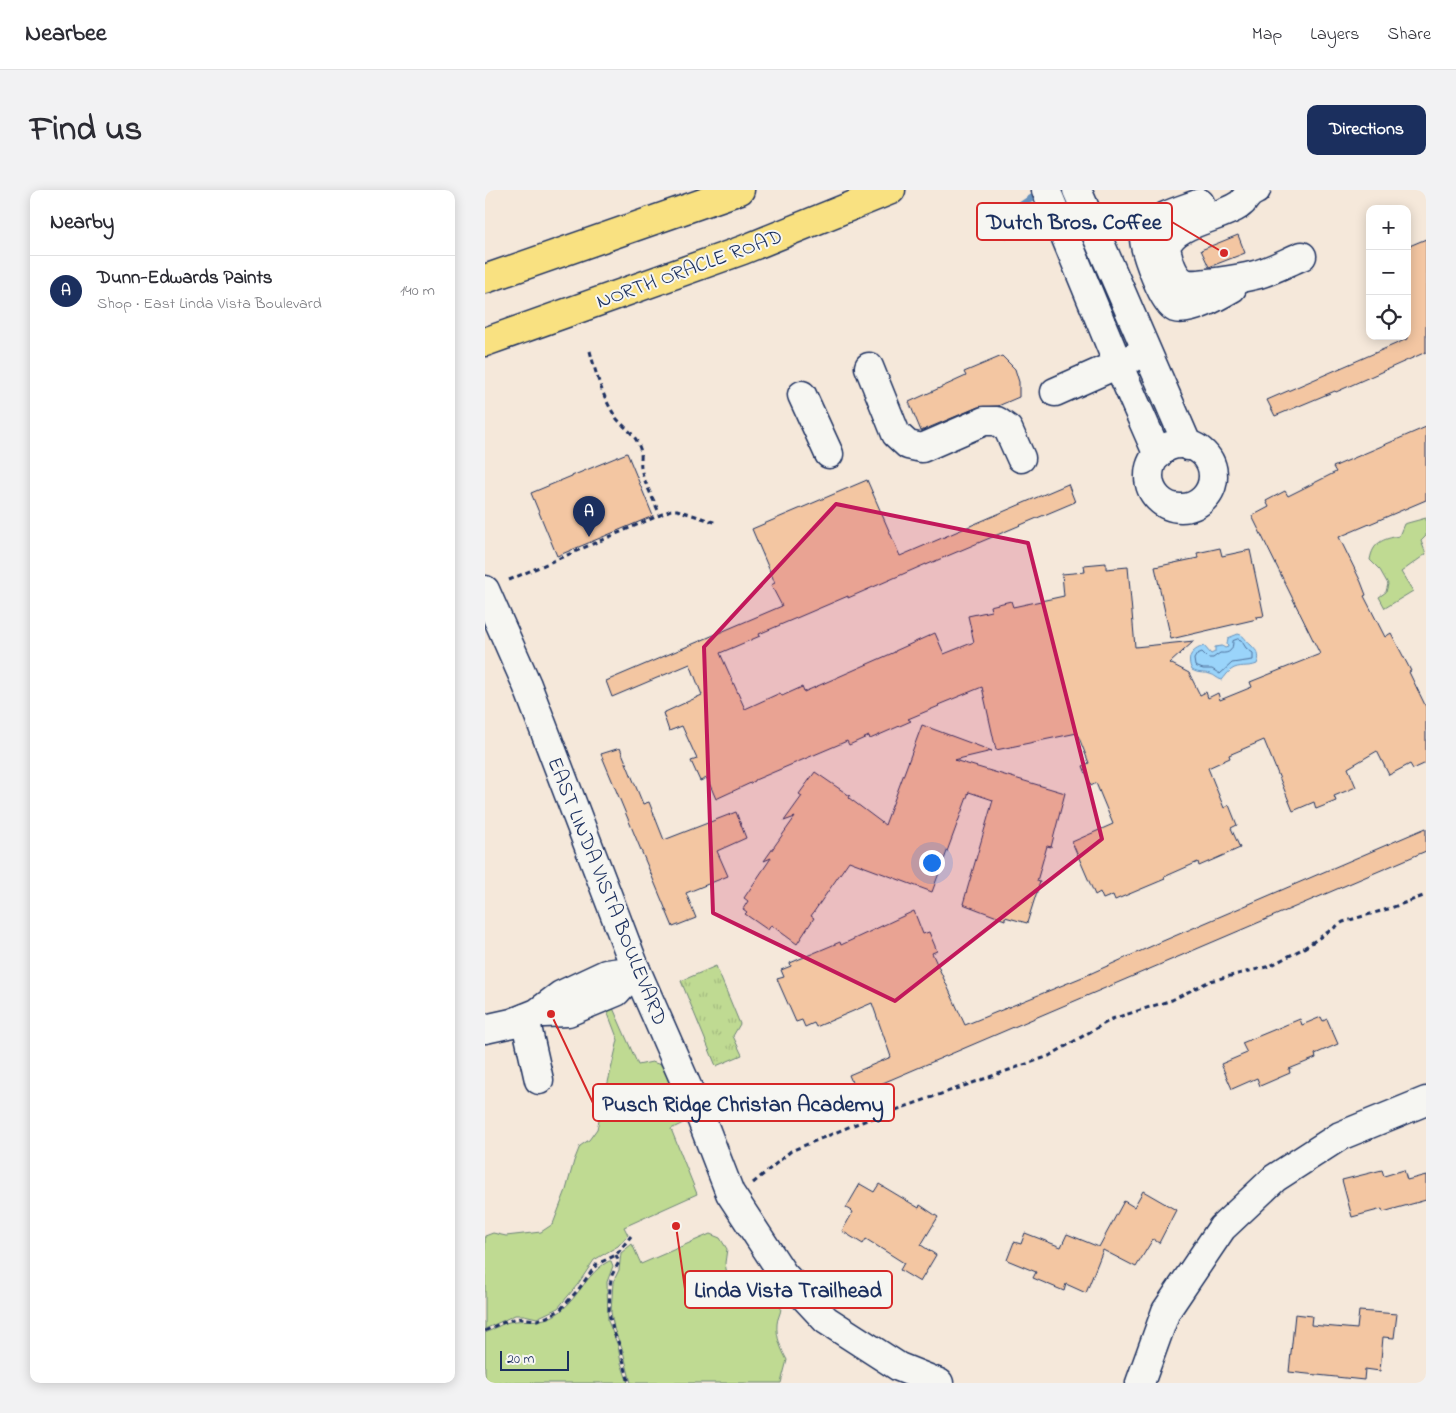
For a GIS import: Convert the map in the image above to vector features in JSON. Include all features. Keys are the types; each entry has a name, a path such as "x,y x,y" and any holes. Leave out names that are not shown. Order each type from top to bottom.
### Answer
{"highway":[{"path":"485,279 740,190"},
{"name":"NORTH ORACLE ROAD","path":"485,342 743,250 891,190"}],"street":[{"path":"1046,190 1157,455"},
{"path":"1077,190 1188,446"},
{"path":"1243,191 1240,205 1184,228 1172,236 1166,247 1167,255 1177,277 1190,285 1256,275 1302,256"},
{"path":"1055,392 1147,352"},
{"path":"869,366 897,434 908,445 921,448 985,421 997,421 1008,429 1021,458"},
{"path":"802,395 829,454"},
{"path":"1172,446 1188,446 1198,450 1206,457 1211,466 1213,476 1211,487 1199,503 1189,508 1178,508 1168,505 1159,499 1153,491 1150,472 1157,455 1172,446"},
{"name":"EAST LINDA VISTA BOULEVARD","path":"497,585 527,685 636,970 701,1118 783,1274 826,1320 899,1367 939,1383"},
{"path":"485,1029 531,1015 567,1012 583,1006 616,992 636,970"},
{"path":"531,1015 539,1080"},
{"path":"1140,1383 1166,1311 1222,1228 1275,1178 1340,1136 1426,1101"}],"path":[{"path":"590,351 596,376 617,419 633,434 639,445 642,456 641,469 660,515"},
{"path":"497,585 671,510 677,510 717,523"},
{"path":"740,1189 791,1151 855,1124 1049,1056 1112,1018 1172,1000 1210,981 1270,966 1304,948 1343,922 1388,909 1426,895"},
{"path":"485,1331 517,1318 537,1320 559,1310 578,1290 597,1264 616,1254 631,1236"},
{"path":"616,1254 619,1262 612,1275 609,1314 629,1383"}],"highlighted area":[{"path":"836,504 1028,543 1102,839 895,1001 713,913 704,647"}],"green space":[{"path":"1426,518 1426,536 1421,541 1426,554 1401,572 1413,591 1385,608 1379,597 1386,592 1388,584 1380,570 1370,560 1371,554 1380,542 1399,536 1404,524"},
{"path":"716,966 740,1024 733,1036 742,1055 716,1066 681,981"},
{"path":"613,1008 638,1065 652,1062 667,1067 689,1120 671,1129 697,1194 624,1227 628,1235 618,1246 594,1260 578,1284 558,1308 537,1318 515,1315 485,1329 485,1236 493,1233 506,1236 541,1232 553,1224 580,1146 589,1140 597,1129 618,1040 607,1011"},
{"path":"710,1234 720,1238 727,1249 725,1263 727,1274 736,1280 753,1273 766,1283 778,1298 781,1308 777,1322 777,1334 787,1360 781,1383 631,1383 623,1351 614,1329 611,1312 613,1282 619,1270 621,1253 632,1244 641,1264"},
{"path":"611,1261 613,1266 607,1282 608,1321 618,1346 621,1363 628,1383 485,1383 485,1333 509,1322 542,1320 561,1311 595,1271"}],"water":[{"path":"1238,634 1244,637 1257,651 1259,658 1257,664 1234,668 1222,680 1208,673 1192,670 1190,658 1193,652 1204,646 1211,654 1215,652 1215,647 1228,647 1228,638"}],"building":[{"path":"1238,235 1245,253 1209,267 1201,250"},
{"path":"1426,239 1426,352 1336,392 1275,416 1267,400 1405,340 1411,340 1411,245"},
{"path":"1002,356 1015,369 1019,382 1019,397 998,406 978,407 921,431 909,402 966,376 964,372"},
{"path":"1426,427 1426,500 1339,537 1361,582 1366,595 1364,596 1385,637 1391,633 1411,671 1409,672 1426,707 1426,763 1413,769 1410,764 1389,775 1377,751 1348,768 1356,787 1334,796 1336,801 1316,809 1314,802 1293,811 1264,740 1229,755 1230,758 1208,768 1224,808 1229,805 1237,825 1231,828 1240,848 1199,866 1198,862 1164,877 1165,879 1115,900 1113,895 1103,899 1100,892 1095,895 1072,842 1113,824 1096,783 1091,786 1083,766 1089,763 1077,733 996,750 982,687 938,705 908,719 911,721 870,739 869,736 849,745 847,741 755,780 716,799 707,778 700,781 691,761 697,759 682,726 669,731 663,713 702,695 690,664 612,697 606,681 782,606 771,585 775,583 752,529 867,480 900,556 1068,484 1075,502 848,598 848,596 720,653 745,709 780,693 782,696 802,687 804,692 935,633 944,654 974,642 968,616 991,611 990,606 1011,601 1013,607 1064,596 1062,574 1085,572 1084,565 1106,563 1106,569 1128,567 1135,647 1194,641 1170,663 1189,673 1200,695 1206,692 1208,698 1218,693 1220,700 1252,687 1250,682 1320,654 1252,516 1269,507 1266,501 1285,491 1288,496 1336,472 1333,467"},
{"path":"627,453 653,516 557,556 531,493"},
{"path":"1220,548 1222,556 1250,550 1264,616 1171,639 1155,567 1198,558 1197,553"},
{"path":"922,725 992,751 954,760 1065,793 1051,847 1047,846 1037,881 1040,882 1027,923 1005,917 1005,920 963,904 993,800 969,792 932,892 849,861 811,916 814,918 797,944 771,925 768,930 745,914 747,912 743,909 748,901 744,898 771,858 764,861 795,817 784,821 802,796 799,794 815,772 850,796 849,798 885,825"},
{"path":"620,748 643,804 649,802 664,840 736,812 746,838 717,851 728,876 686,893 696,918 673,927 601,754"},
{"path":"1426,828 1426,851 857,1094 849,1075 891,1057 872,1003 816,1027 814,1023 805,1027 802,1020 796,1022 777,979 784,977 781,970 791,966 790,963 840,942 841,945 914,911 923,934 929,932 937,951 932,953 965,1025 1085,976"},
{"path":"1321,1017 1323,1021 1327,1019 1338,1044 1315,1054 1316,1058 1289,1069 1290,1073 1260,1086 1257,1078 1232,1089 1221,1064 1247,1053 1242,1043 1300,1019 1302,1025"},
{"path":"1382,1170 1384,1176 1404,1170 1407,1180 1426,1175 1426,1200 1383,1212 1382,1209 1352,1217 1342,1180"},
{"path":"860,1184 874,1192 879,1184 919,1208 920,1205 938,1217 921,1245 936,1255 920,1282 900,1270 904,1263 866,1239 863,1244 842,1231 853,1212 846,1208"},
{"path":"1143,1191 1176,1210 1159,1243 1153,1239 1136,1267 1103,1250 1086,1293 1066,1284 1064,1291 1033,1278 1036,1272 1007,1260 1014,1242 1021,1244 1025,1233 1061,1247 1067,1234 1099,1247 1124,1201 1134,1207"},
{"path":"1359,1311 1397,1314 1394,1338 1383,1337 1380,1371 1365,1369 1364,1380 1289,1372 1295,1314 1312,1316 1311,1325 1357,1329"}],"waterway":[{"path":"1007,235 1014,210 1035,196"}],"place":[{"name":"Dutch Bros. Coffee","path":"1224,253"},
{"name":"Dunn-Edwards Paints","path":"589,537"},
{"name":"Pusch Ridge Christan Academy","path":"551,1014"},
{"name":"Linda Vista Trailhead","path":"676,1226"}]}
